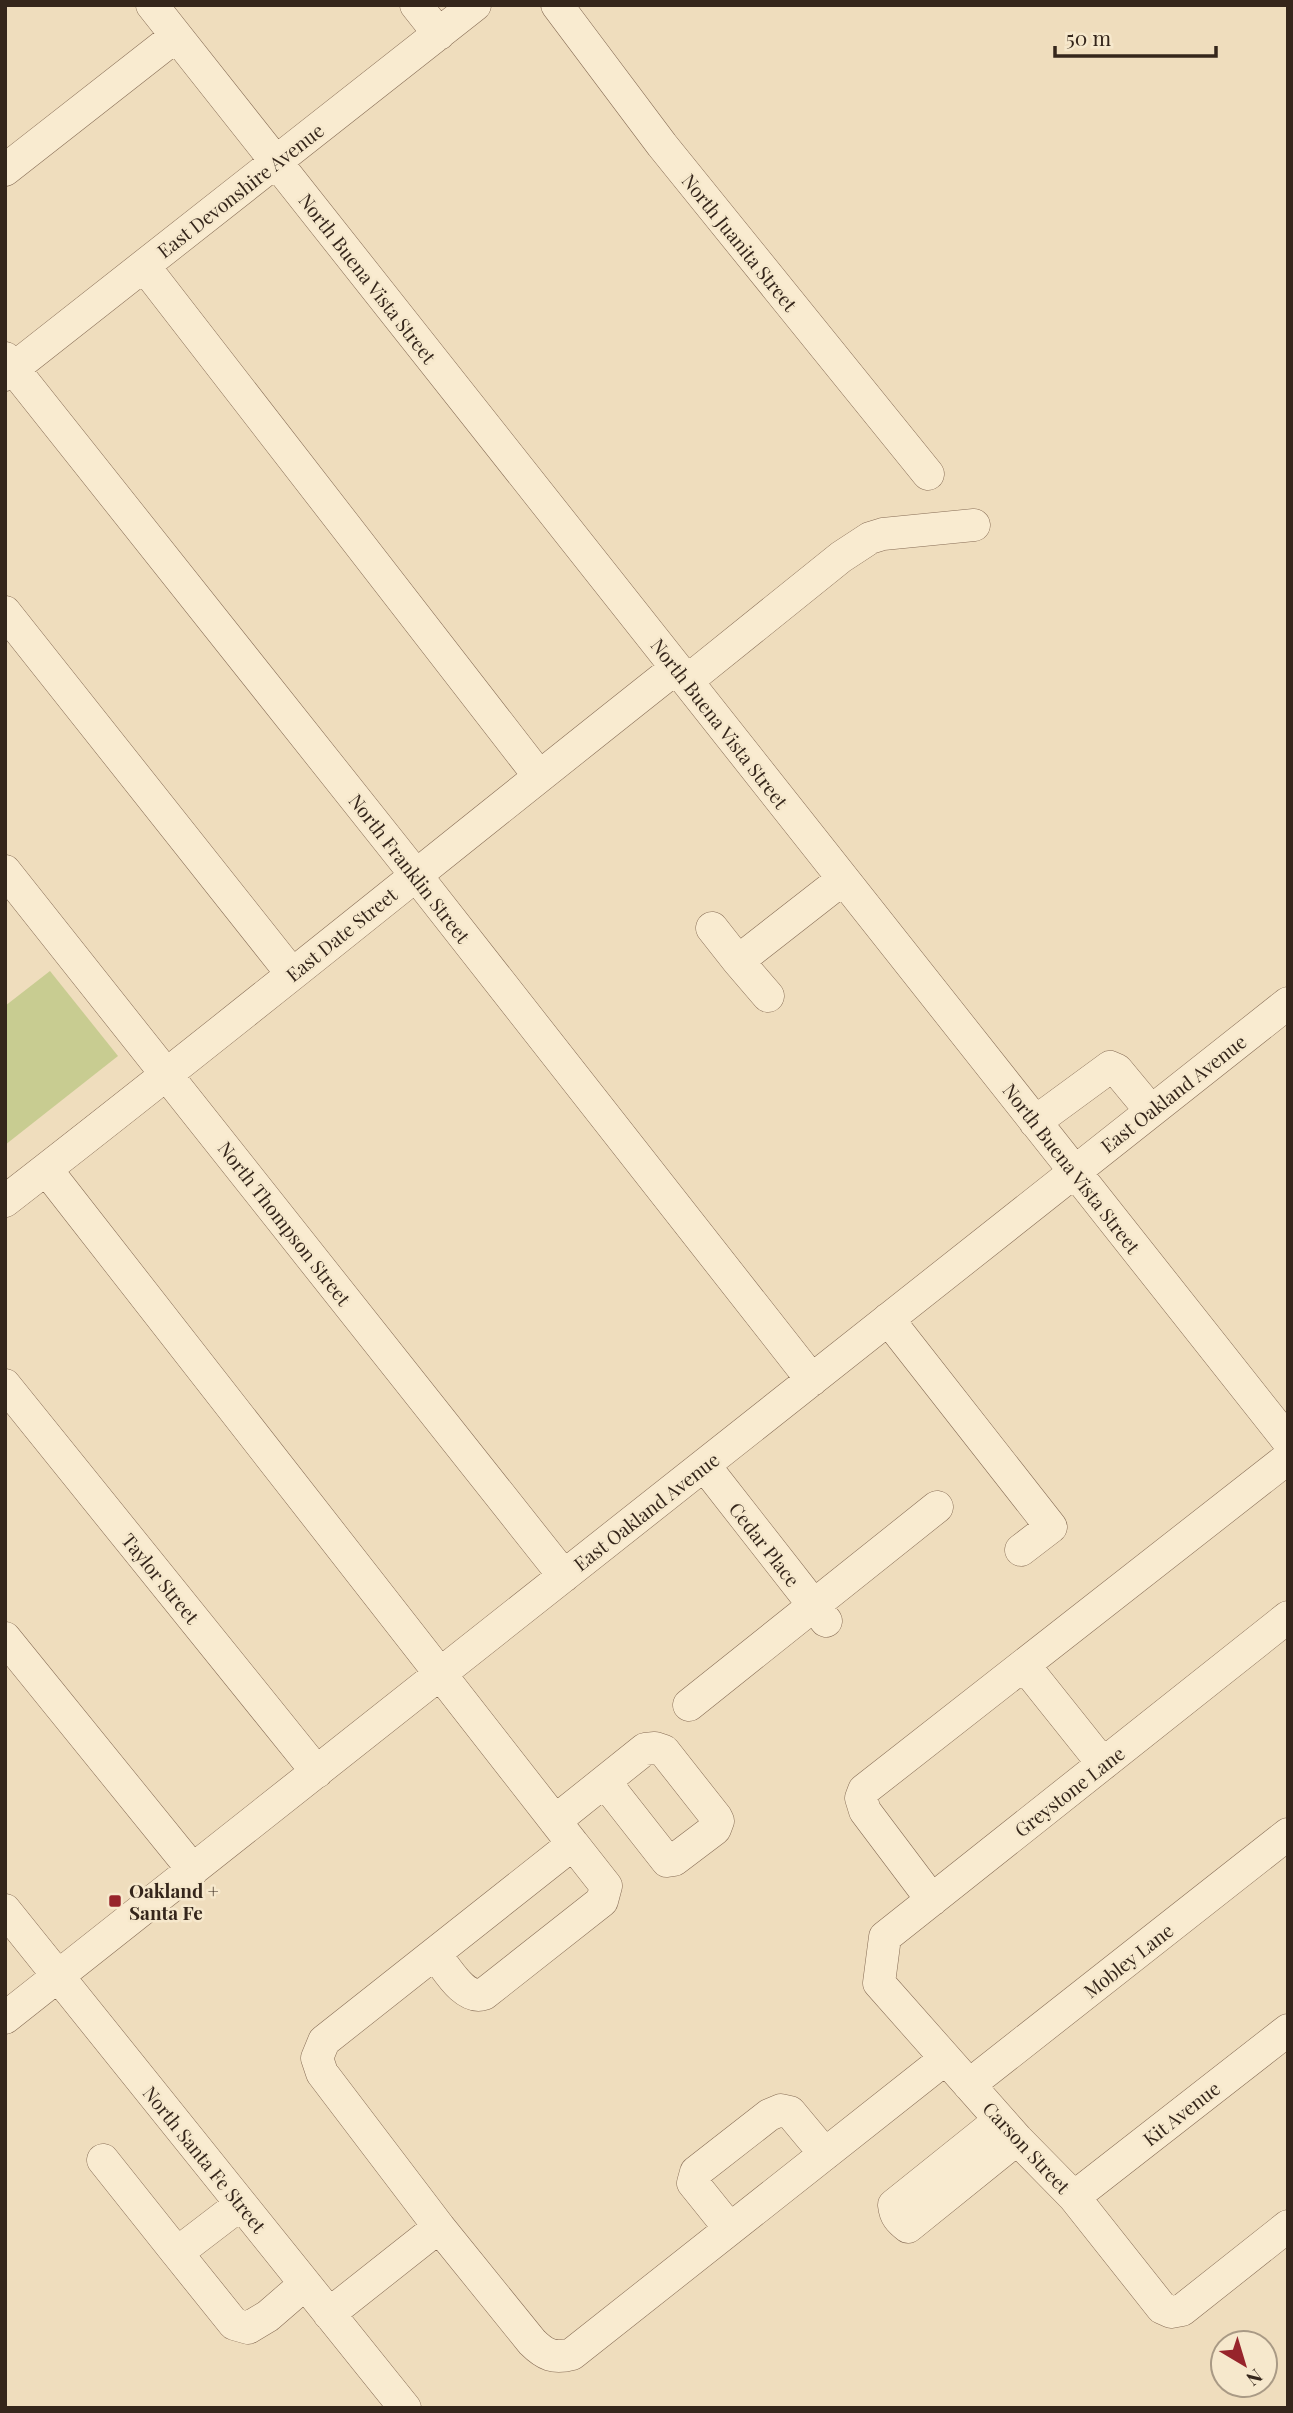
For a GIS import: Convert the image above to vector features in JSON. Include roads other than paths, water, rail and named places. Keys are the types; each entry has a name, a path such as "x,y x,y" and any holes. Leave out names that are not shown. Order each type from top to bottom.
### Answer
{"street":[{"path":"416,5 439,34"},
{"name":"East Devonshire Avenue","path":"8,367 144,266 475,5"},
{"name":"North Juanita Street","path":"557,5 662,145 928,474"},
{"path":"5,170 164,15"},
{"name":"North Buena Vista Street","path":"164,15 276,162 1288,1441"},
{"path":"144,266 539,776"},
{"name":"North Franklin Street","path":"8,367 415,874 812,1380"},
{"name":"East Date Street","path":"5,1201 167,1075 539,776 841,557 870,538 883,534 974,525"},
{"path":"5,612 292,974"},
{"name":"North Thompson Street","path":"5,871 564,1576"},
{"path":"738,961 843,879"},
{"path":"712,928 768,996"},
{"name":"East Oakland Avenue","path":"5,2018 1151,1111 1284,1014"},
{"path":"1035,1122 1110,1067 1117,1070 1151,1111"},
{"path":"46,1169 606,1886 602,1900 479,1996 471,1994 460,1985 435,1954"},
{"path":"888,1319 1051,1527 1021,1550"},
{"name":"Taylor Street","path":"5,1385 317,1772"},
{"path":"932,1900 865,1811 861,1798 864,1790 1288,1458"},
{"name":"Cedar Place","path":"704,1465 820,1614"},
{"path":"690,1705 820,1614 937,1507"},
{"name":"Greystone Lane","path":"879,1983 885,1937 1288,1617"},
{"path":"5,1638 193,1870"},
{"path":"1024,1665 1103,1764"},
{"path":"605,1782 564,1833 435,1954 324,2041 317,2058 321,2073 439,2227 532,2342 545,2354 560,2357 572,2354 945,2059"},
{"name":"Mobley Lane","path":"969,2085 1288,1834"},
{"name":"North Santa Fe Street","path":"5,1910 405,2408"},
{"name":"Carson Street","path":"879,1983 945,2059 1074,2197 1162,2308 1171,2312 1182,2310 1288,2226"},
{"name":"Kit Avenue","path":"1074,2197 1288,2030"},
{"path":"730,2229 693,2183 696,2172 769,2115 781,2110 790,2112 825,2154"},
{"path":"103,2160 233,2324 248,2328 268,2316 305,2284"},
{"path":"177,2253 241,2204"},
{"path":"329,2314 439,2227"}],"place":[{"name":"Oakland + Santa Fe","path":"115,1901"}]}
